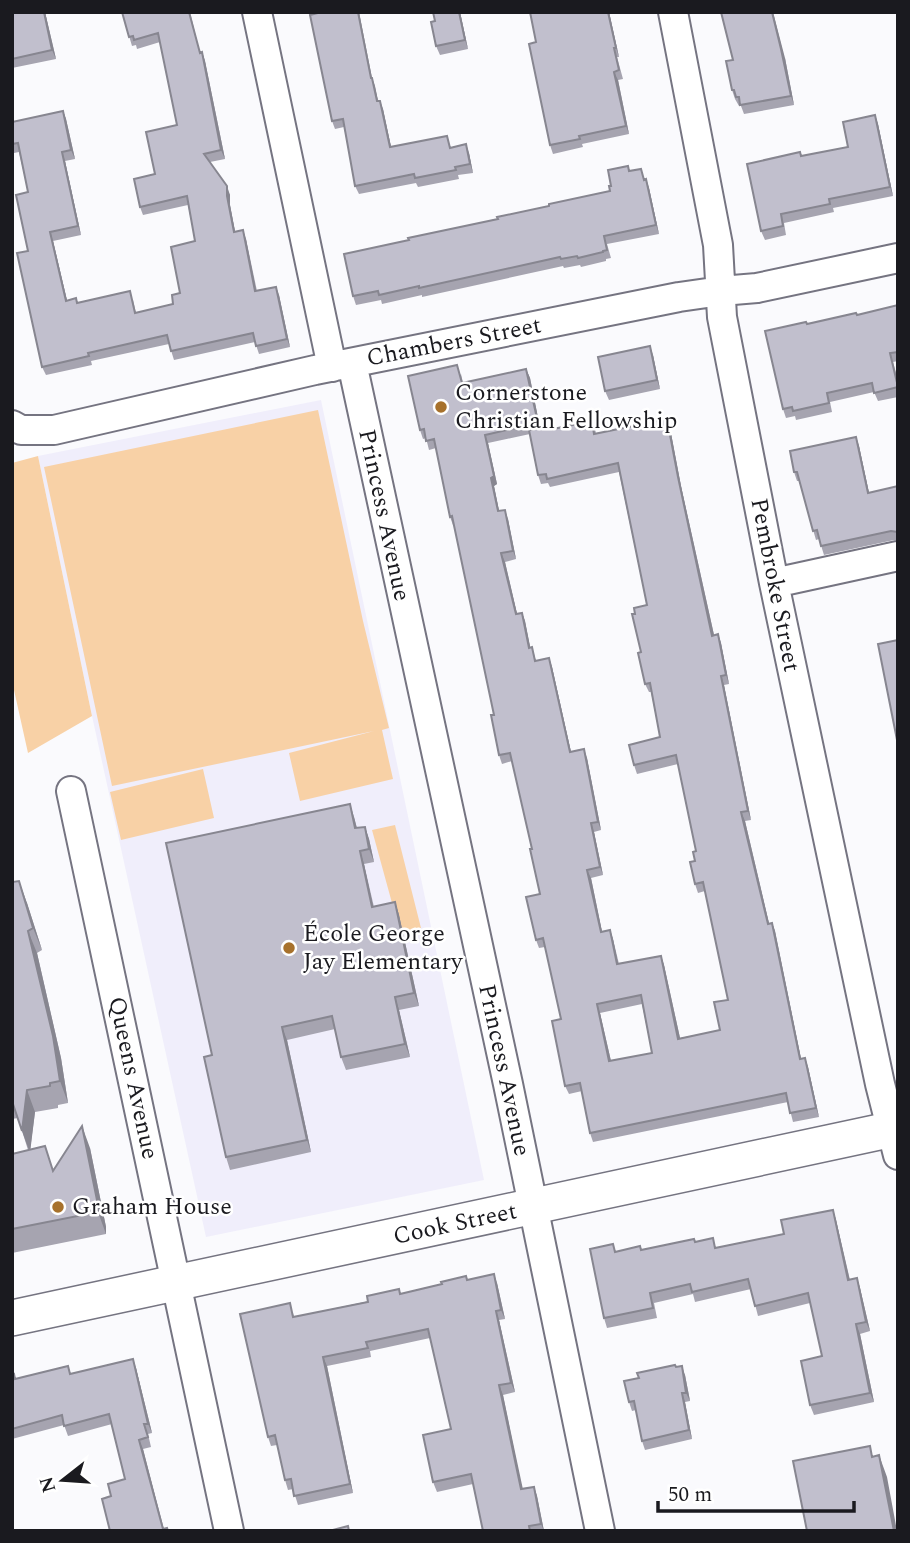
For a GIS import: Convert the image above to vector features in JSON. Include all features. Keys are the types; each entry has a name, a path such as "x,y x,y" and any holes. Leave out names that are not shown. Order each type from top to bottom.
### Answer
{"main road":[{"name":"Cook Street","path":"12,1318 533,1207 896,1138"}],"street":[{"name":"Princess Avenue","path":"257,12 342,365 533,1207 600,1531"},
{"name":"Pembroke Street","path":"673,12 718,245 722,317 774,583 877,1070 896,1138"},
{"name":"Chambers Street","path":"12,425 21,430 54,430 342,365 679,297 721,290 757,288 898,258"},
{"path":"774,583 898,556"},
{"name":"Queens Avenue","path":"71,790 229,1531"}],"shaded area":[{"name":"École George Jay Elementary","path":"321,400 484,1180 206,1237 38,456"},
{"path":"318,410 389,728 382,730 393,779 300,801 289,753 374,731 112,786 44,467"},
{"path":"38,456 92,716 28,753 12,681 12,463"},
{"path":"203,769 214,818 121,840 110,792"},
{"path":"395,825 421,928 385,935 392,903 372,830"}],"building":[{"path":"12,12 44,12 52,50 12,59"},
{"path":"122,12 189,12 200,53 202,52 221,150 204,154 227,186 234,232 243,230 255,291 276,287 287,339 256,346 253,333 171,351 167,335 88,353 89,356 42,367 17,253 28,251 16,195 28,192 18,143 12,144 12,122 63,111 71,150 62,152 78,226 50,232 66,301 76,298 77,303 130,291 135,313 173,304 172,295 180,293 171,247 195,241 187,196 140,207 134,179 155,174 146,132 177,125 158,33 134,40 133,36 129,37"},
{"path":"318,12 358,12 371,78 377,101 380,101 390,147 447,136 450,148 466,144 470,164 455,167 456,170 415,178 414,174 355,186 343,119 332,121 310,15"},
{"path":"433,12 459,12 465,40 436,46 431,22 435,21"},
{"path":"530,12 608,12 619,70 614,72 626,126 550,145 529,44 536,42"},
{"path":"721,12 772,12 791,96 740,105 739,97 736,97 732,90 726,61 733,60"},
{"path":"875,115 890,187 829,199 830,204 781,214 783,226 761,231 747,164 800,152 801,156 848,147 843,122"},
{"path":"628,166 629,171 641,169 644,180 646,179 656,225 604,236 607,250 603,252 578,258 560,257 419,288 379,295 378,291 353,296 344,254 610,191 608,170"},
{"path":"898,305 898,352 890,353 898,387 874,393 872,383 827,393 829,403 793,411 792,407 783,409 765,331"},
{"path":"650,346 657,380 605,391 598,357"},
{"path":"457,365 462,383 526,369 538,423 485,435 498,511 505,510 513,551 501,553 516,614 522,613 529,648 532,647 535,661 549,658 570,752 584,749 598,822 591,823 600,867 587,870 601,932 610,930 617,964 661,956 678,1039 720,1030 714,1002 728,1000 703,882 695,884 690,862 695,861 693,852 696,851 676,755 634,765 629,745 660,737 650,683 645,684 632,614 635,614 634,608 647,605 618,463 547,479 546,474 538,475 529,430 552,426 553,429 592,421 594,434 667,419 712,636 718,634 726,675 721,676 748,811 741,812 768,924 772,923 800,1059 805,1058 816,1108 790,1113 786,1093 590,1133 580,1083 565,1086 552,1021 561,1019 543,938 536,940 526,897 540,894 532,849 510,753 499,755 491,715 494,715 434,439 426,441 424,429 420,430 408,376","holes":["641,995 652,1053 609,1061 597,1004"]},
{"path":"856,437 868,493 898,486 898,532 891,531 821,546 817,530 813,531 790,451"},
{"path":"898,640 898,745 878,644"},
{"path":"350,804 355,828 365,827 369,849 360,851 372,907 395,902 414,993 395,997 405,1044 341,1057 332,1016 282,1027 307,1140 226,1157 204,1057 212,1055 166,843"},
{"path":"19,881 33,928 28,931 53,1036 60,1081 50,1083 50,1086 27,1090 22,1131 12,1101 12,882"},
{"name":"Graham House","path":"82,1126 98,1212 12,1229 12,1154 45,1146 53,1171"},
{"path":"833,1210 848,1280 857,1278 866,1322 856,1324 870,1393 810,1405 801,1361 822,1356 808,1293 755,1306 748,1279 692,1292 690,1284 650,1293 653,1308 604,1318 590,1249 613,1244 615,1252 640,1246 641,1250 694,1239 695,1242 713,1238 715,1248 784,1234 781,1220"},
{"path":"494,1274 501,1310 496,1311 511,1383 499,1385 521,1489 534,1487 541,1524 529,1526 530,1531 483,1531 471,1474 433,1482 423,1435 451,1429 428,1329 366,1342 368,1348 323,1357 350,1484 294,1496 291,1479 285,1480 275,1435 268,1437 240,1314 290,1303 293,1317 368,1302 367,1296 399,1289 400,1294 466,1276 467,1280"},
{"path":"133,1359 148,1424 144,1424 148,1437 139,1440 163,1529 167,1528 168,1531 110,1531 102,1499 111,1496 108,1484 125,1479 109,1414 64,1426 62,1415 12,1429 12,1375 14,1374 15,1379 68,1366 70,1374"},
{"path":"682,1366 686,1393 682,1393 689,1430 642,1441 634,1401 629,1402 624,1381 639,1378 637,1373"},
{"path":"870,1446 872,1457 879,1455 894,1531 807,1531 793,1461"},
{"path":"348,1526 349,1531 329,1531"}],"place":[{"name":"Cornerstone Christian Fellowship","path":"441,407"},
{"name":"École George Jay Elementary","path":"289,948"},
{"name":"Graham House","path":"58,1207"}]}
